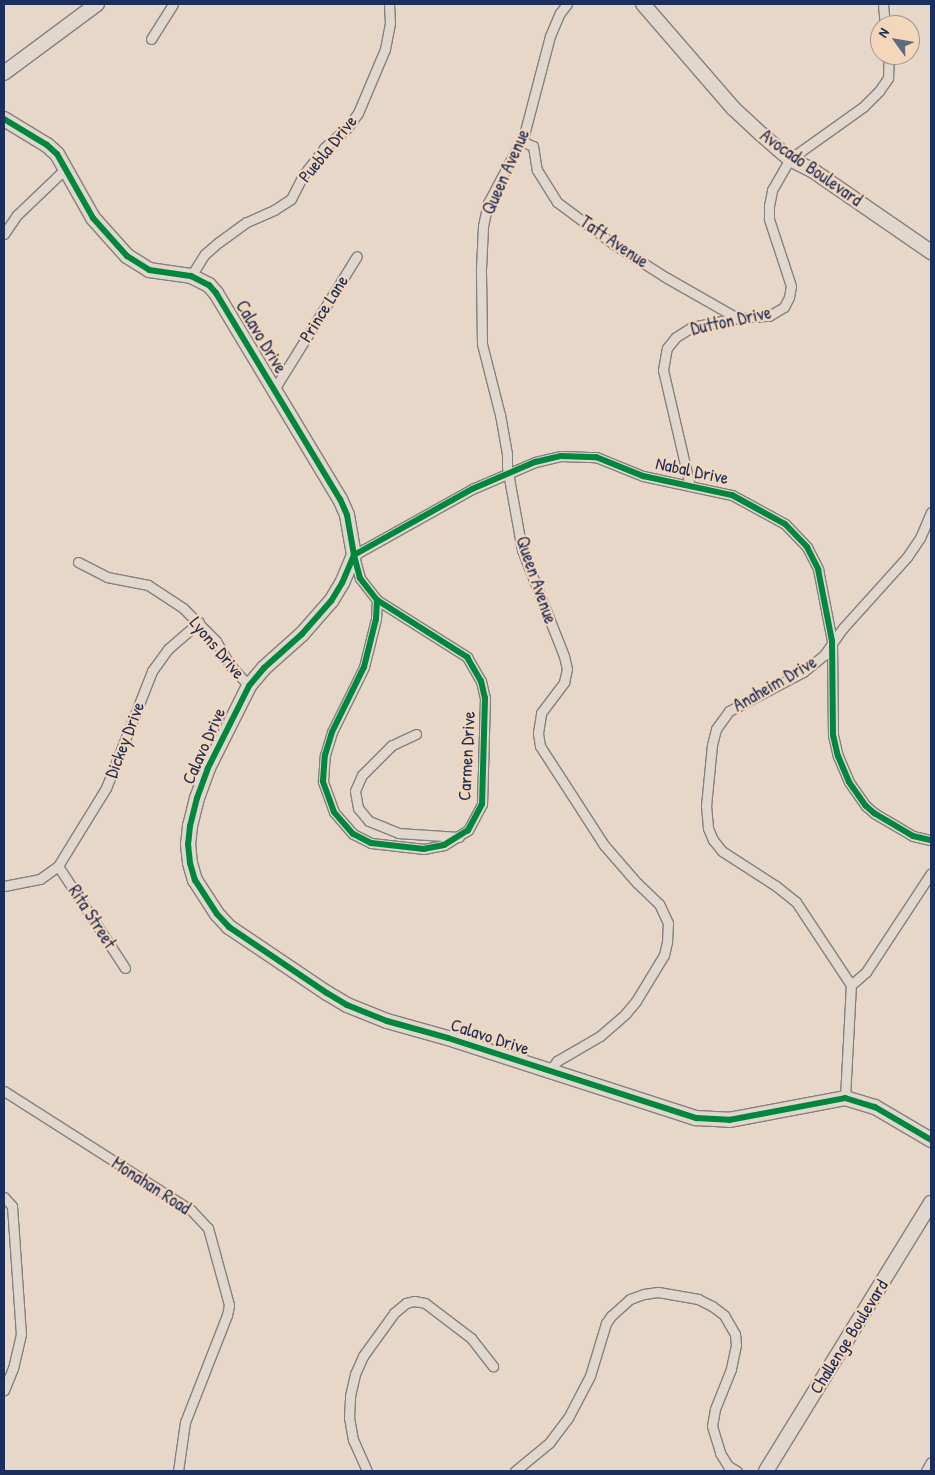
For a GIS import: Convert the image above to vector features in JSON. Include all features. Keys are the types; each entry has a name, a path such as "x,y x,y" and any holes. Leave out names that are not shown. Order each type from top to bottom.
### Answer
{"street":[{"path":"4,73 97,4"},
{"path":"151,39 173,4"},
{"name":"Puebla Drive","path":"191,276 205,254 219,242 247,222 274,210 290,199 304,174 324,148 346,129 358,113 385,49 390,23 389,4"},
{"name":"Queen Avenue","path":"549,1072 557,1061 600,1036 626,1013 636,1001 664,955 668,922 659,904 637,883 604,845 540,746 538,726 541,713 564,682 566,670 564,656 522,550 500,415 482,344 481,269 483,226 488,203 521,141 535,99 550,36 560,12 567,4"},
{"name":"Avocado Boulevard","path":"643,4 733,108 790,159 812,170 931,252"},
{"name":"Dutton Drive","path":"690,486 663,370 664,356 671,342 686,329 737,318 751,319 775,314 784,307 789,297 790,280 768,212 772,190 790,159 874,97 888,78 889,65"},
{"name":"Calavo Drive","path":"4,119 47,145 57,154 93,218 128,256 149,270 191,276 209,286 216,293 275,388 348,515 354,555 342,583 331,601 302,634 264,668 249,686 208,768 190,826 188,844 195,880 217,914 248,940 347,1005 387,1021 448,1038 696,1118 729,1120 845,1098 875,1107 931,1140"},
{"name":"Taft Avenue","path":"521,141 533,146 537,170 557,202 667,278 737,318"},
{"path":"4,234 17,214 66,168"},
{"name":"Prince Lane","path":"275,388 357,256"},
{"name":"Nabal Drive","path":"354,555 472,489 508,472 535,462 561,456 596,457 643,476 732,495 746,501 776,518 801,539 818,569 832,641 833,735 838,756 849,782 866,806 886,821 913,836 931,840"},
{"name":"Anaheim Drive","path":"851,985 796,902 776,886 722,851 709,833 706,818 712,745 716,729 723,716 735,706 803,672 824,655 832,641 907,557 920,538 931,512"},
{"name":"Carmen Drive","path":"354,555 360,578 377,600 467,657 481,681 485,698 484,793 476,818 459,837 444,845 424,849 371,843 353,834 334,812 323,781 325,755 332,732 370,650 376,619 377,600"},
{"name":"Lyons Drive","path":"78,562 106,577 148,585 183,608 199,622 216,642 230,665 249,686"},
{"name":"Dickey Drive","path":"58,866 106,788 152,671 168,650 199,622"},
{"path":"416,734 392,745 362,775 356,791 358,808 369,821 398,833 459,837"},
{"path":"4,886 40,879 58,866"},
{"name":"Rita Street","path":"58,866 125,968"},
{"path":"845,1098 851,985 866,972 931,873"},
{"name":"Monahan Road","path":"4,1091 191,1210 208,1228 229,1305 227,1315 185,1422 178,1471"},
{"path":"4,1198 12,1206 20,1334 13,1368 4,1390"},
{"name":"Challenge Boulevard","path":"766,1471 931,1203"},
{"path":"515,1471 549,1443 568,1418 590,1376 606,1323 611,1316 630,1299 658,1292 698,1300 712,1306 724,1315 735,1334 736,1345 731,1369 715,1409 712,1426 720,1453 728,1466 737,1471"},
{"path":"367,1471 362,1465 353,1440 349,1418 350,1396 355,1374 363,1356 394,1313 406,1303 414,1301 425,1303 471,1338 494,1366"},
{"path":"926,1471 931,1462"}],"cycle path":[{"path":"4,119 47,145 57,154 93,218 127,256 149,270 191,276 209,285 216,293 340,499 347,515 354,555 342,583 331,601 302,634 264,668 249,686 208,768 197,798 188,844 190,863 195,880 217,914 229,927 327,993 347,1005 387,1021 448,1038 696,1118 729,1120 845,1098 875,1107 931,1140"},
{"path":"377,600 467,657 481,681 485,698 482,804 468,830 444,845 424,849 371,843 353,834 334,812 323,781 325,755 332,732 364,667 376,619 377,600 360,578 354,555 472,489 535,462 561,456 596,457 643,476 732,495 785,524 807,547 818,569 832,641 833,735 838,756 849,782 866,806 874,813 913,836 931,840"}]}
